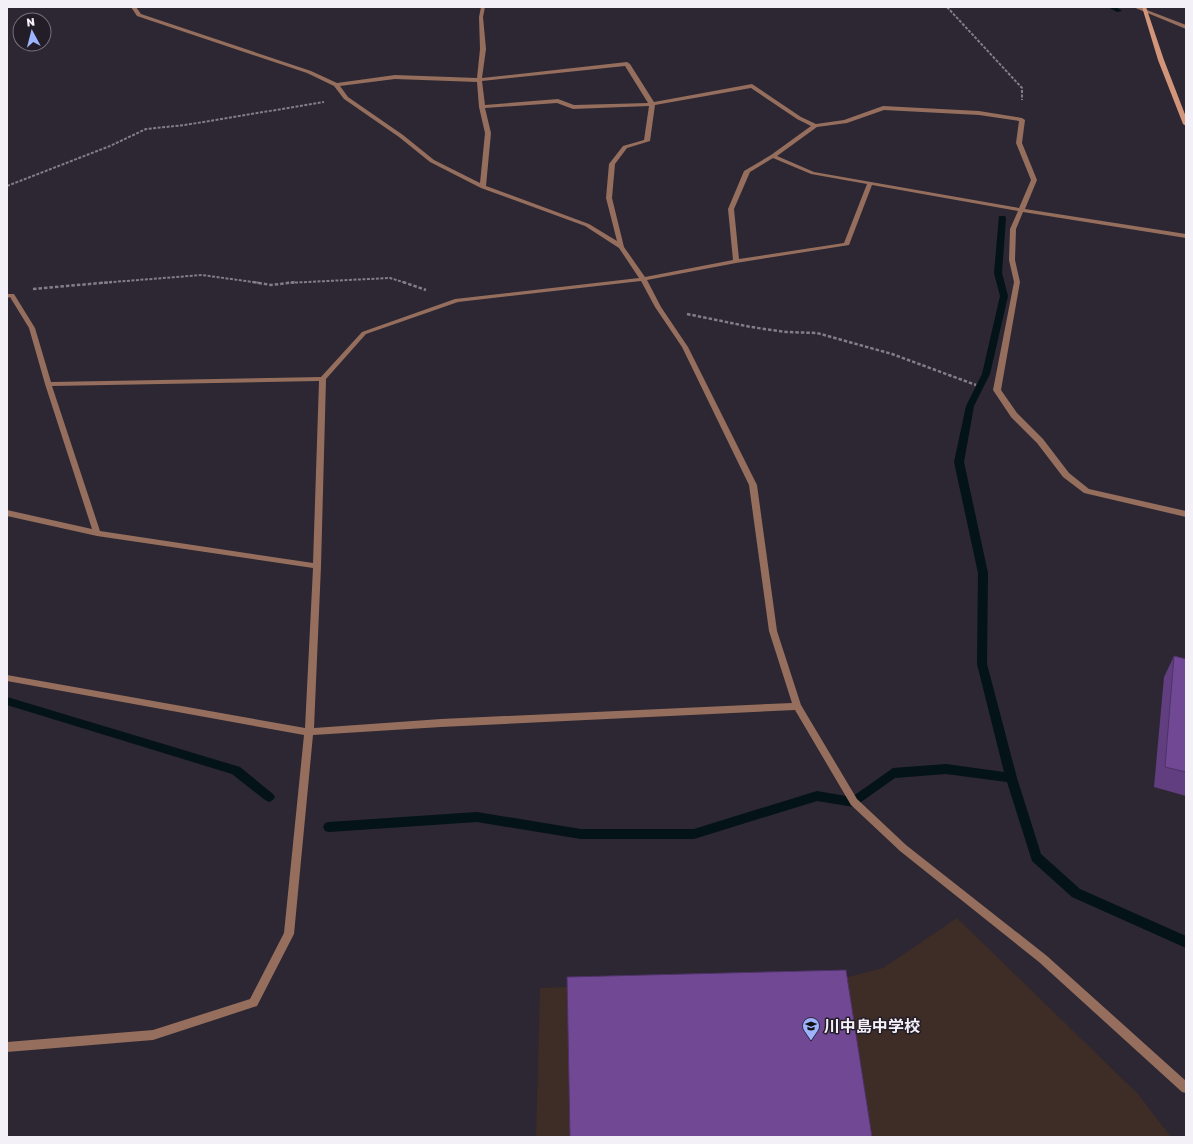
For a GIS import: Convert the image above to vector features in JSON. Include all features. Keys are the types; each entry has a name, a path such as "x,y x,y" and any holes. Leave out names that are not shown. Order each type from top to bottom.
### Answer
{"street":[{"path":"133,7 139,15 309,72 336,85 346,98 401,136 432,161 483,187 587,225 620,247 643,279 658,307 685,347 752,485 773,630 797,706 854,802 903,848 1043,959 1186,1088"},
{"path":"483,7 481,17 483,49 479,80 482,107 488,133 483,187"},
{"path":"1135,7 1145,9 1186,27"},
{"path":"1145,9 1161,60 1186,124"},
{"path":"336,85 395,77 479,80 627,64 652,104 647,141 625,147 612,164 609,198 620,247"},
{"path":"482,107 558,101 573,106 652,104 752,86 799,118 815,126"},
{"path":"736,261 731,209 747,171 773,156 815,126 845,122 883,108 979,113 1022,120 1019,143 1034,180 1013,229 1012,260 1017,282 997,390 1014,415 1040,441 1066,475 1087,491 1186,514"},
{"path":"773,156 813,173 1020,210 1186,236"},
{"path":"7,1047 152,1035 253,1003 289,934 309,732 317,566 322,379 364,333 457,300 643,279 736,261 847,244 870,183"},
{"path":"9,296 32,328 48,384 97,533"},
{"path":"48,384 322,379"},
{"path":"7,513 97,533 317,566"},
{"path":"7,678 309,732 441,723 797,706"}],"path":[{"path":"947,7 1022,88 1022,120"},
{"path":"7,186 110,146 146,129 185,125 346,98"},
{"path":"9,296 30,289 202,275 271,285 301,282 390,278 457,300"},
{"path":"658,307 752,328 786,332 817,333 892,354 967,383 997,390"}],"shaded area":[{"name":"川中島中学校","path":"957,918 1138,1094 1171,1137 536,1137 540,988 848,977 883,968"}],"building":[{"path":"1174,656 1186,659 1186,772 1165,767"},
{"path":"846,970 872,1137 570,1137 567,977"}],"waterway":[{"path":"1111,7 1119,11"},
{"path":"1002,218 998,273 1004,296 986,374 970,406 959,462 983,573 982,664 1011,778"},
{"path":"7,701 236,770 269,797"},
{"path":"329,827 477,817 581,834 694,834 817,796 854,802 893,773 946,769 1011,778"},
{"path":"1011,778 1036,857 1076,893 1186,942"}],"place":[{"name":"川中島中学校","path":"811,1041"}]}
